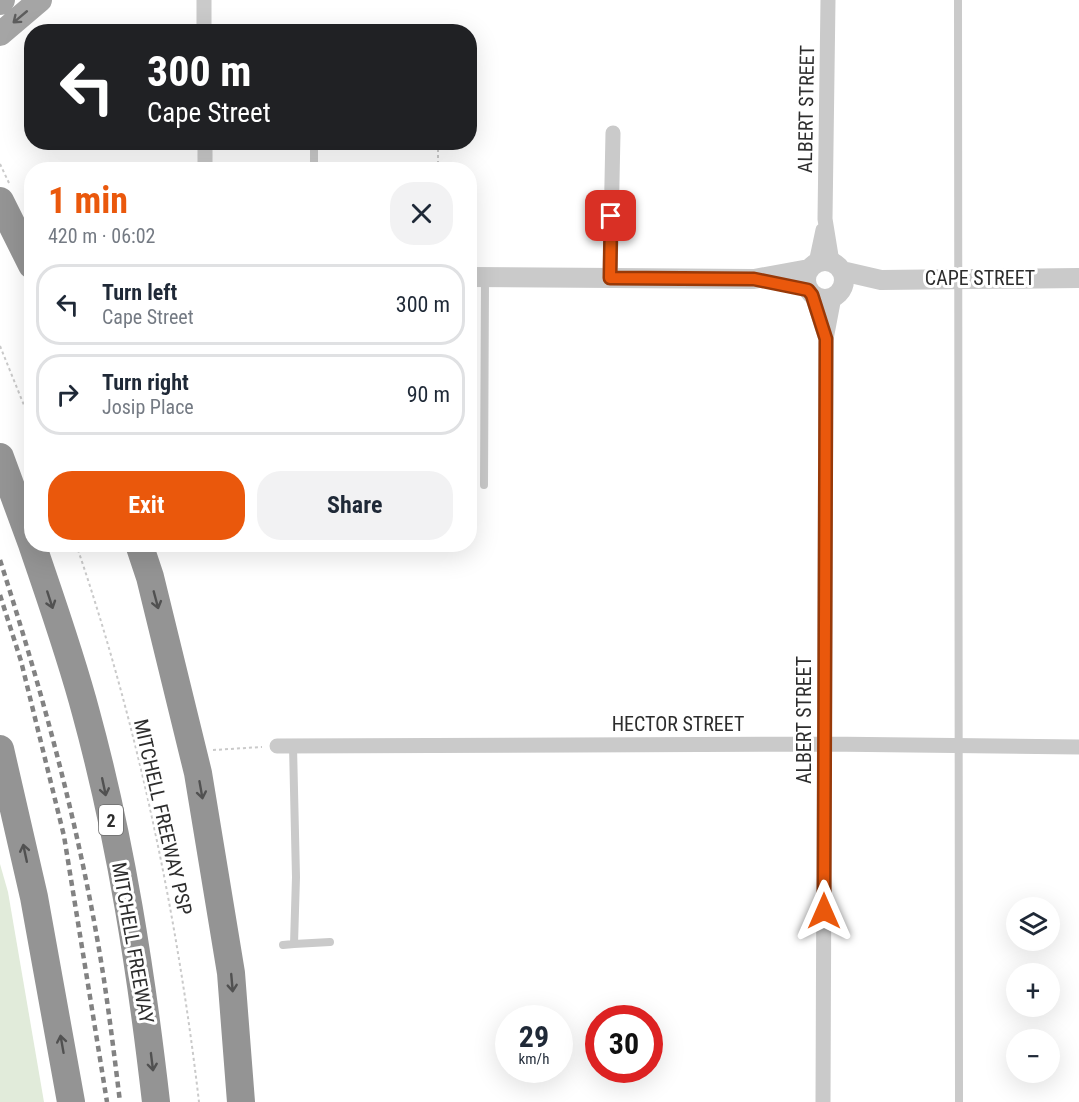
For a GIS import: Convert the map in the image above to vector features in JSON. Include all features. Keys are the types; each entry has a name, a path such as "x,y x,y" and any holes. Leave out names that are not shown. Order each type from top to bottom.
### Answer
{"highway":[{"path":"0,201 24,248"},
{"name":"MITCHELL FREEWAY","path":"0,457 24,522"},
{"name":"MITCHELL FREEWAY","path":"35,552 86,712 104,787 135,938 156,1102"},
{"path":"141,552 159,611 198,773 231,973 241,1102"},
{"path":"0,749 34,897 71,1102"}],"main road":[{"path":"0,34 40,0"}],"street":[{"path":"204,0 204,24"},
{"name":"ALBERT STREET","path":"825,266 828,0"},
{"path":"610,278 613,133"},
{"path":"810,292 805,283 825,266 844,282 837,295"},
{"name":"CAPE STREET","path":"477,277 754,279 825,266 881,280 1079,278"},
{"name":"CAPE STREET","path":"754,279 810,292 819,299 881,280"},
{"name":"ALBERT STREET","path":"810,292 826,339"},
{"name":"ALBERT STREET","path":"824,1102 826,339 837,295"},
{"name":"HECTOR STREET","path":"277,746 825,744 1079,747"}],"lane":[{"path":"958,0 959,1102"},
{"path":"477,277 484,485"},
{"path":"293,746 296,877 294,944"},
{"path":"283,945 330,942"}],"path":[{"path":"0,346 24,405"},
{"name":"MITCHELL FREEWAY PSP","path":"78,552 108,644 162,863 184,992 199,1102"},
{"path":"207,750 277,746"}],"green space":[{"path":"0,864 8,892 44,1102 0,1102"}],"railway":[{"path":"0,560 32,663 85,873 104,980 120,1102"},
{"path":"0,595 21,661 64,836 107,1102"}],"route":[{"path":"611,216 610,278 754,279 808,290 812,295 826,339 824,911"}]}
